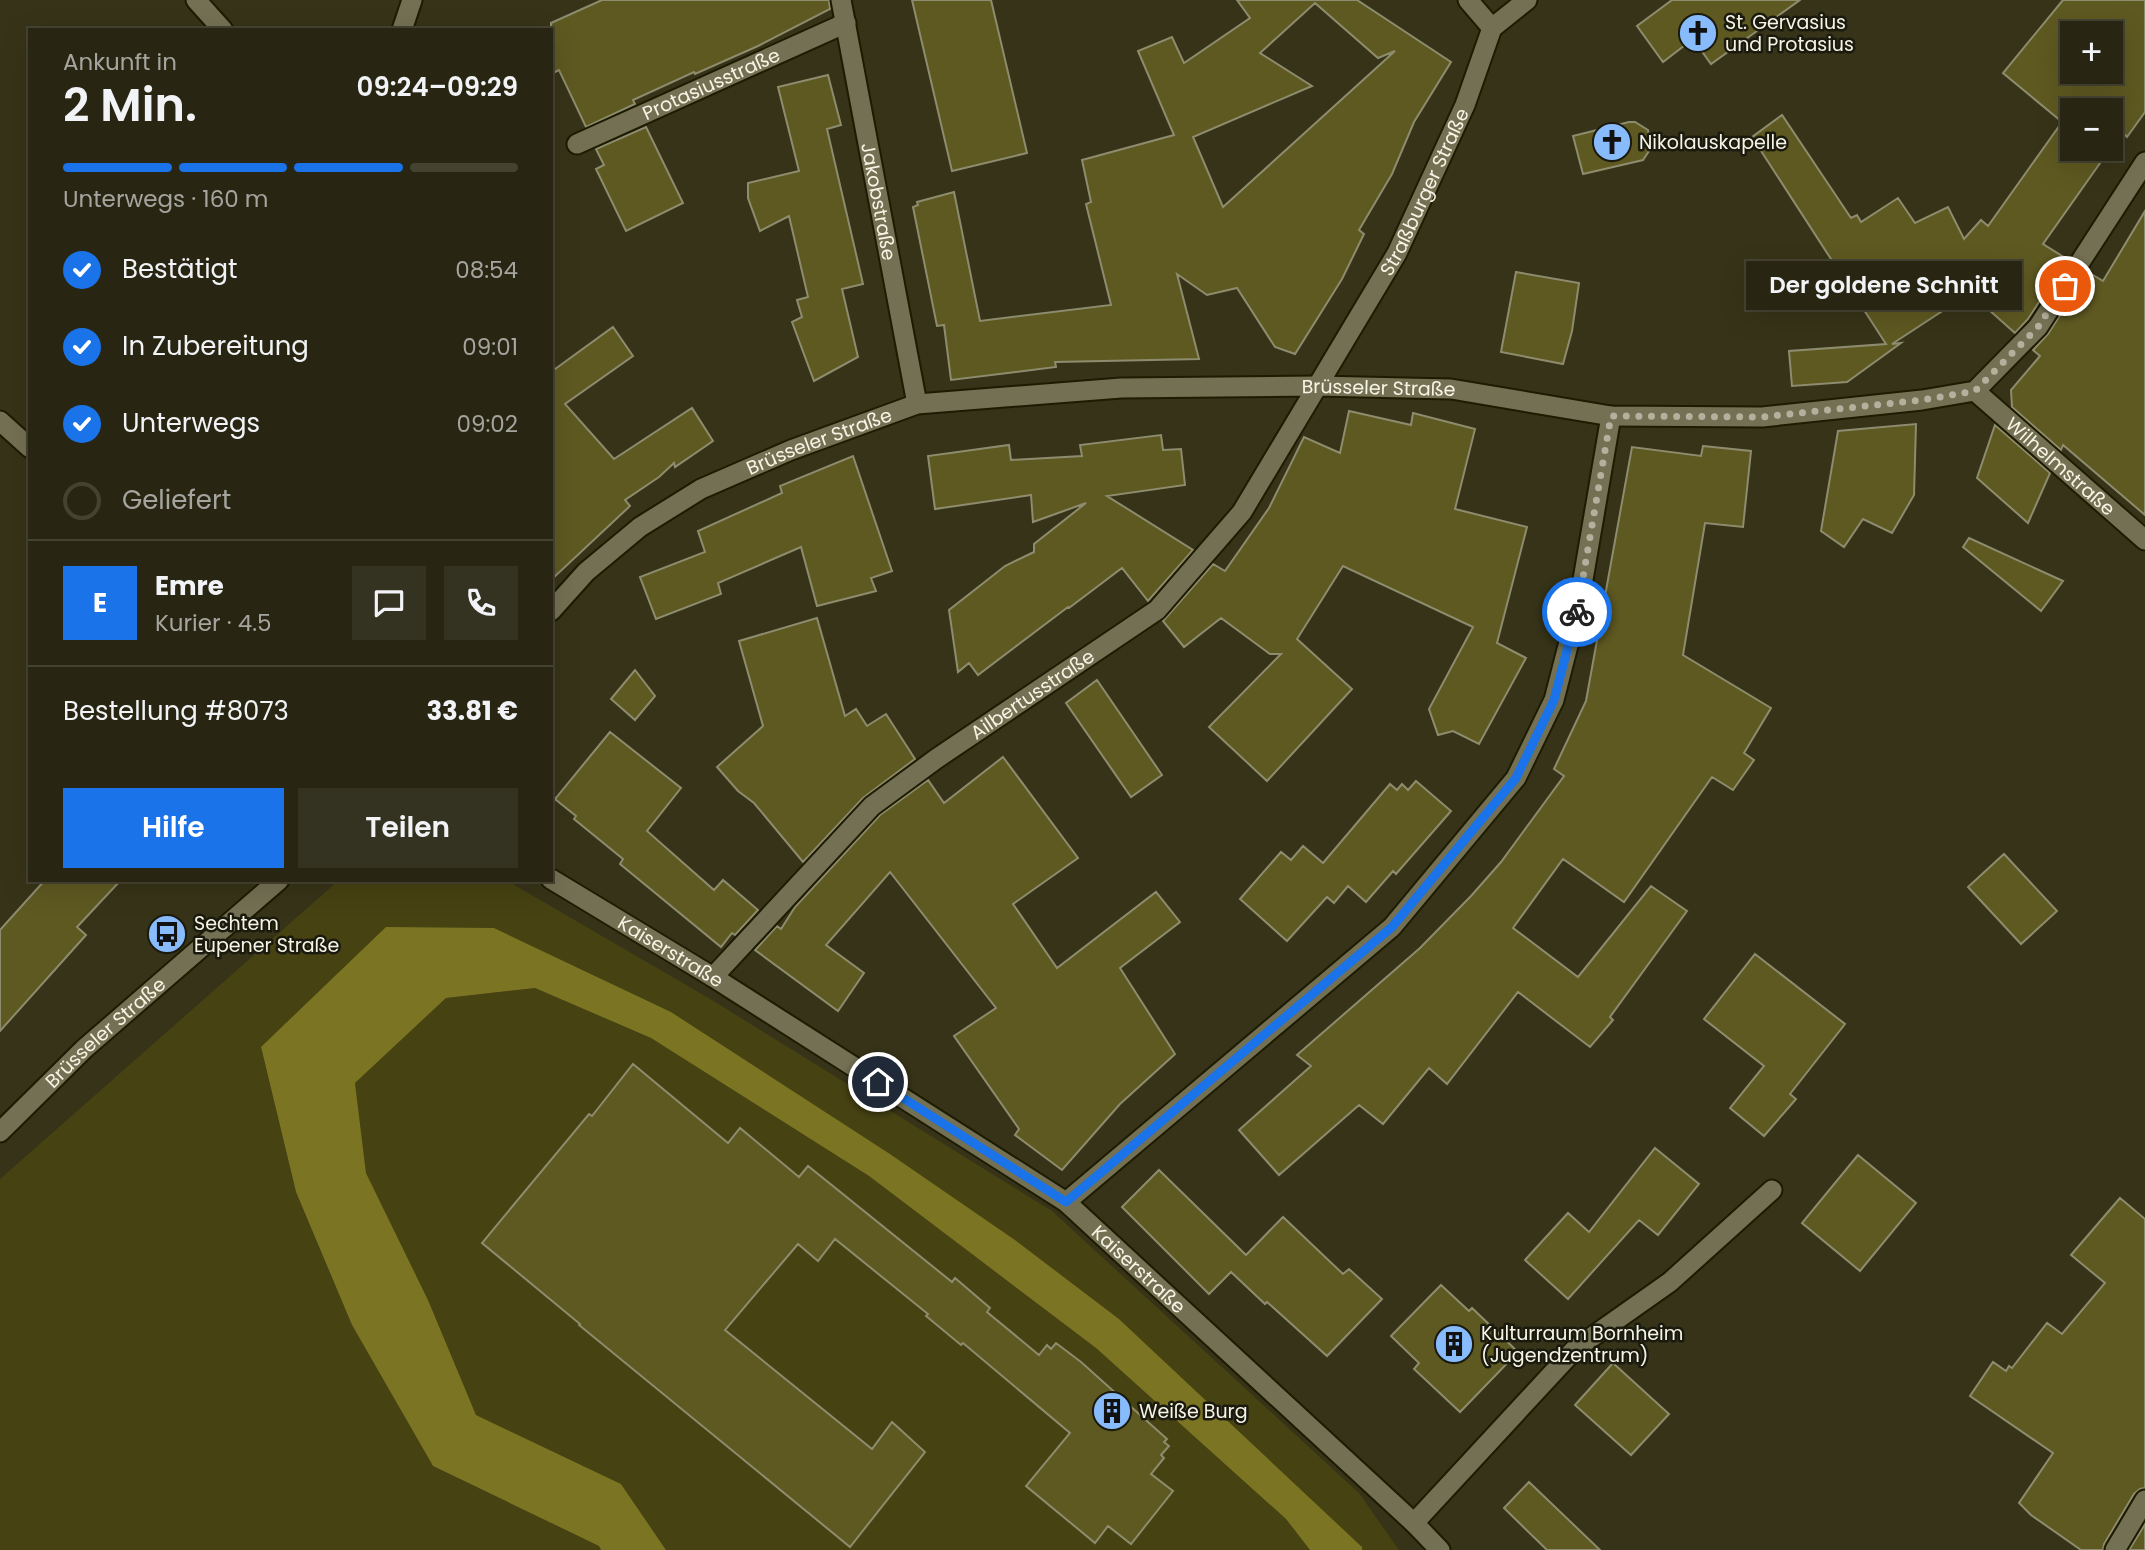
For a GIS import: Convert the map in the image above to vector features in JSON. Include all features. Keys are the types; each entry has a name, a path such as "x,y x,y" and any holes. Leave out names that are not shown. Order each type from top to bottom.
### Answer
{"street":[{"path":"196,0 221,28"},
{"path":"403,28 412,0"},
{"name":"Jakobstraße","path":"841,0 918,404"},
{"path":"1468,0 1492,28 1527,0"},
{"name":"Protasiusstraße","path":"577,144 846,23"},
{"name":"Straßburger Straße","path":"1317,386 1397,253 1465,105 1492,28"},
{"path":"1975,391 2038,327 2145,162"},
{"name":"Brüsseler Straße","path":"553,609 586,572 640,527 701,489 791,450 918,404 1121,388 1317,386 1451,389 1611,416 1762,417 1922,400 1975,391"},
{"name":"Ailbertusstraße","path":"713,977 872,806 936,759 1157,610 1242,512 1317,386"},
{"name":"Wilhelmstraße","path":"1975,391 2145,540"},
{"path":"1066,1202 1392,927 1516,778 1554,700 1579,603 1611,416"},
{"path":"0,421 28,446"},
{"name":"Kaiserstraße","path":"553,880 713,977 1066,1202 1414,1522 1440,1550"},
{"name":"Brüsseler Straße","path":"0,1132 84,1049 277,882"},
{"path":"1414,1522 1575,1349 1670,1282 1772,1190"},
{"path":"2115,1550 2145,1500"}],"shaded area":[{"path":"337,882 509,882 712,1000 1052,1211 1359,1493 1399,1550 1362,1550 1362,1547 1119,1319 1015,1240 890,1154 671,1012 494,928 261,1048 296,1192 352,1325 433,1466 599,1546 601,1550 0,1550 0,1179"},
{"path":"386,927 494,928 671,1012 890,1154 1015,1240 1119,1319 1362,1547 1362,1550 1310,1550 1286,1519 1096,1348 869,1176 651,1038 535,988 446,998 355,1083 366,1173 428,1300 476,1415 621,1484 666,1550 601,1550 599,1546 433,1466 352,1325 296,1192 261,1047"},
{"path":"535,988 651,1038 869,1176 1096,1348 1286,1519 1310,1550 666,1550 621,1484 476,1415 428,1300 366,1173 355,1083 446,998"}],"building":[{"path":"602,0 829,0 830,9 758,46 633,100 635,104 586,127 559,70 553,73 551,23"},
{"path":"912,0 991,0 1027,153 952,171"},
{"path":"1237,0 1357,0 1451,62 1414,122 1392,174 1359,230 1364,234 1342,279 1295,354 1275,347 1237,288 1207,295 1177,274 1199,359 1055,362 1056,367 951,380 944,325 937,326 913,207 918,205 917,202 954,192 980,321 1111,305 1086,204 1091,202 1082,160 1174,135 1138,51 1172,37 1184,63 1250,18","holes":["1315,3 1378,58 1395,51 1223,207 1193,137 1312,86 1260,53"]},
{"name":"St. Gervasius und Protasius","path":"1672,0 1800,0 1711,64 1693,39 1663,62 1637,26"},
{"path":"2063,0 2145,0 2145,112 2127,137 2123,133 2123,98 2060,98 2060,120 2003,73"},
{"path":"828,75 841,125 827,129 863,284 842,289 858,357 814,381 792,322 802,317 797,300 808,297 789,216 760,231 748,198 748,183 799,171 778,87"},
{"path":"1782,115 1851,218 1857,215 1861,222 1898,198 1915,223 1948,207 1964,239 1981,220 1988,226 2060,125 2060,161 2102,161 2043,244 2067,259 2028,319 2015,333 1970,293 1892,344 1901,343 1847,382 1792,386 1789,351 1886,344 1752,137"},
{"name":"Nikolauskapelle","path":"1635,122 1648,130 1651,148 1643,160 1583,174 1573,136"},
{"path":"646,127 683,203 626,231 596,169 604,165 596,149"},
{"path":"2145,211 2145,515 2063,445 2061,450 2012,407 2011,390 2040,356 2033,350 2048,334 2088,272 2103,281"},
{"path":"1516,272 1579,283 1572,331 1563,364 1501,352"},
{"path":"613,327 633,356 565,404 614,459 692,408 713,441 675,467 674,463 659,477 625,500 630,506 553,578 553,371"},
{"path":"1349,411 1411,425 1413,413 1475,429 1455,509 1527,527 1497,643 1526,658 1479,744 1453,731 1438,735 1429,709 1473,627 1343,566 1297,639 1352,689 1267,781 1209,727 1281,654 1270,654 1221,618 1184,647 1163,621 1213,564 1225,571 1269,508 1304,437 1340,453"},
{"path":"1916,424 1914,495 1892,533 1863,519 1844,547 1821,531 1838,431"},
{"path":"1995,425 2050,473 2028,523 1977,478"},
{"path":"1161,435 1163,450 1181,449 1185,485 1107,496 1193,550 1148,601 1122,568 978,675 969,663 958,672 949,610 1005,566 1034,552 1034,544 1086,503 1033,522 1031,495 935,509 928,456 1009,445 1011,460 1082,456 1080,445"},
{"path":"1703,446 1751,451 1743,527 1705,523 1683,655 1771,708 1744,753 1754,760 1733,790 1712,777 1624,902 1563,859 1513,928 1578,977 1651,886 1687,911 1610,1017 1613,1020 1590,1047 1518,992 1447,1084 1429,1068 1383,1124 1359,1105 1279,1175 1239,1130 1311,1066 1297,1055 1420,948 1471,896 1501,862 1564,776 1554,769 1586,701 1632,447 1701,456"},
{"path":"853,456 892,571 871,578 876,591 817,606 801,547 718,583 721,594 656,619 640,577 705,552 698,531 782,493 780,486"},
{"path":"1969,538 2063,581 2041,611 1963,547"},
{"path":"817,618 845,716 856,709 867,726 886,714 915,759 863,798 803,862 754,803 738,791 717,767 763,726 739,641"},
{"path":"635,670 655,696 635,720 611,699"},
{"path":"1097,680 1162,775 1131,797 1066,703"},
{"path":"610,732 681,788 647,831 714,890 723,880 758,910 735,935 732,933 721,947 620,864 623,859 574,819 576,816 555,799"},
{"path":"1003,757 1078,858 1013,904 1057,968 1156,892 1180,922 1120,968 1175,1054 1120,1104 1062,1170 1015,1135 1019,1129 954,1036 996,1008 890,872 826,945 864,973 838,1011 755,950 777,926 781,929 795,907 880,815 928,780 944,803"},
{"path":"1416,781 1451,811 1396,874 1393,871 1366,902 1348,886 1334,903 1327,897 1287,941 1240,899 1281,852 1291,860 1303,846 1323,863 1390,784 1397,790 1402,784 1408,790"},
{"path":"2004,854 2057,911 2021,944 1968,887"},
{"path":"43,882 119,882 77,927 86,935 0,1031 0,930"},
{"path":"1755,954 1845,1024 1790,1094 1796,1099 1764,1136 1730,1108 1764,1066 1704,1019"},
{"path":"633,1064 728,1143 740,1128 799,1177 808,1166 952,1282 955,1278 990,1308 987,1312 1039,1355 1047,1345 1051,1349 1056,1343 1167,1439 1164,1442 1169,1446 1161,1455 1164,1458 1151,1474 1173,1491 1131,1544 1108,1526 1095,1543 1026,1486 1070,1433 835,1239 818,1261 798,1244 725,1330 872,1449 892,1422 925,1452 850,1547 482,1243 589,1114 592,1116"},
{"path":"1655,1148 1699,1184 1658,1235 1639,1220 1568,1299 1525,1260 1568,1213 1589,1232"},
{"path":"1858,1155 1916,1203 1860,1271 1802,1223"},
{"path":"1159,1170 1246,1255 1283,1217 1343,1274 1349,1269 1382,1299 1327,1356 1231,1272 1209,1294 1122,1207"},
{"path":"2120,1198 2145,1219 2145,1488 2134,1494 2103,1550 2081,1550 2031,1515 2019,1503 2053,1453 1970,1396 1993,1362 2006,1371 2009,1366 2012,1368 2047,1323 2062,1334 2105,1283 2071,1255"},
{"name":"Kulturraum Bornheim (Jugendzentrum)","path":"1441,1285 1469,1311 1472,1308 1518,1352 1460,1412 1414,1369 1419,1363 1391,1336"},
{"path":"1613,1363 1669,1414 1631,1455 1575,1405"},
{"path":"1529,1482 1600,1550 1547,1550 1504,1508"},
{"path":"2145,1524 2145,1550 2129,1550"}],"way so far":[{"path":"1577,612 1611,416 1762,417 1922,400 1975,391 2038,327 2065,286"}],"place":[{"name":"St. Gervasius und Protasius","path":"1698,33"},
{"name":"Nikolauskapelle","path":"1612,142"},
{"name":"Der goldene Schnitt","path":"2065,286"},
{"name":"Sechtem Eupener Straße","path":"167,934"},
{"name":"Kulturraum Bornheim (Jugendzentrum)","path":"1454,1344"},
{"name":"Weiße Burg","path":"1112,1411"}],"route":[{"path":"878,1082 1066,1202 1392,927 1516,778 1554,700 1577,612"}]}
